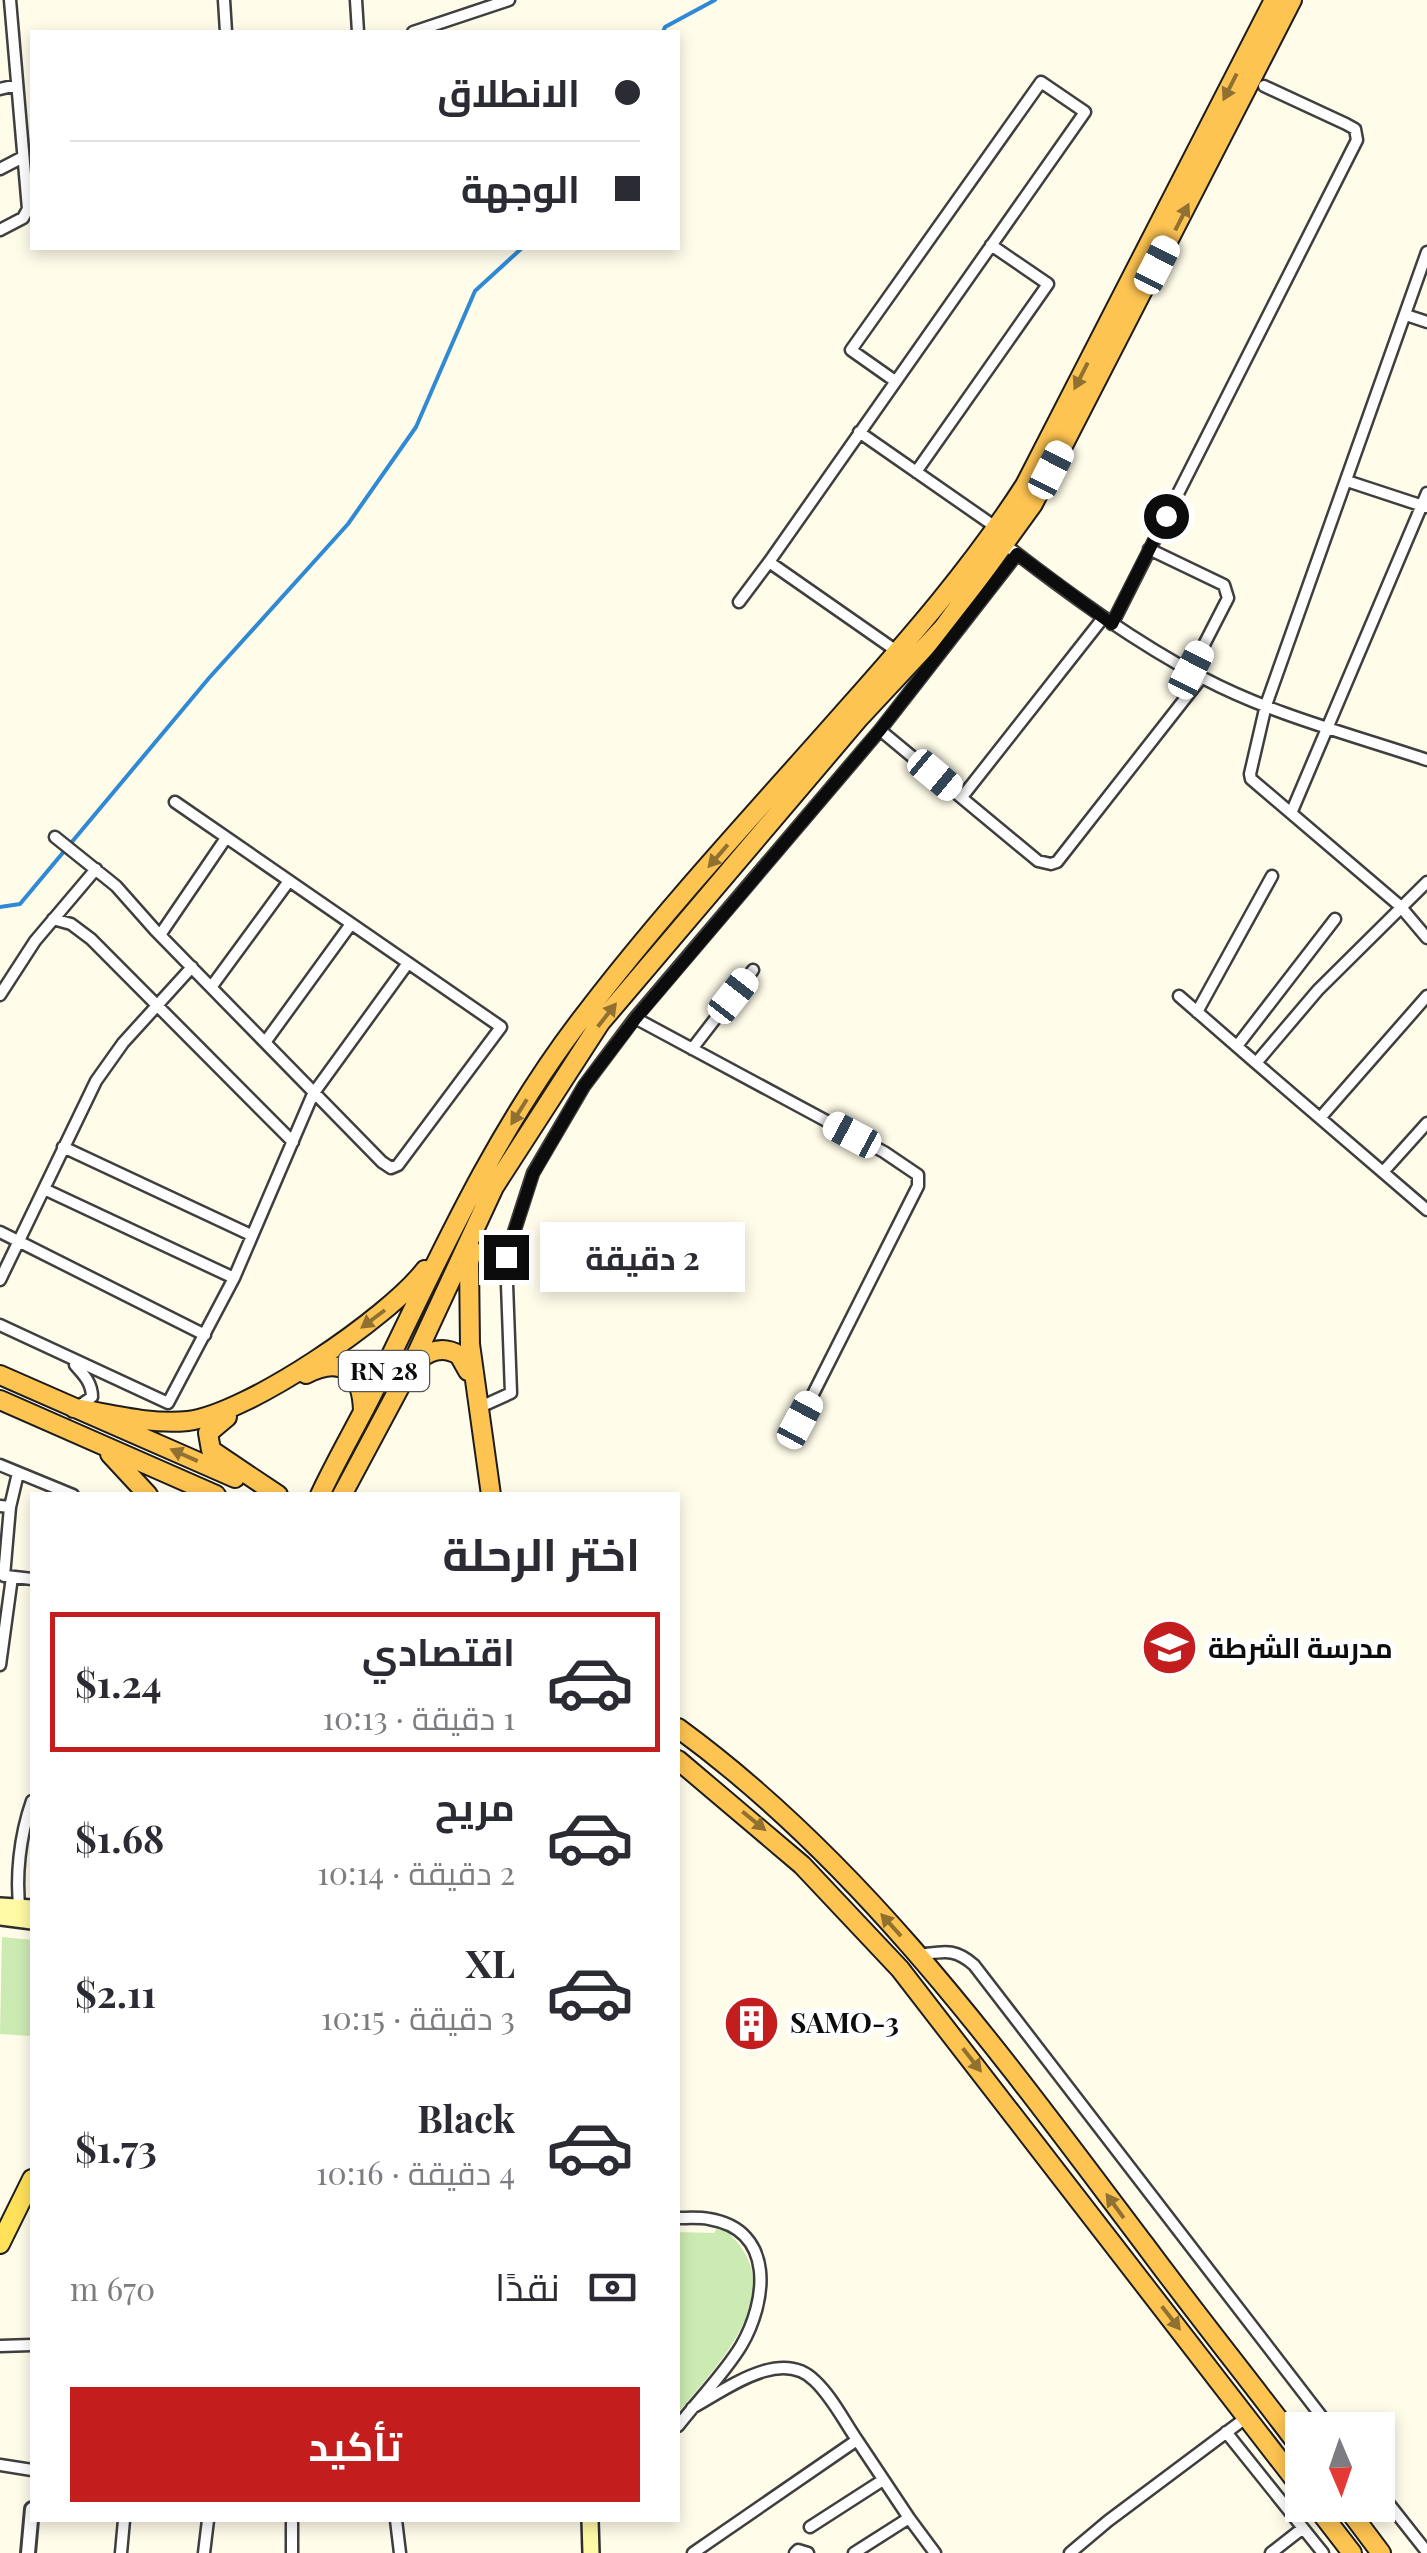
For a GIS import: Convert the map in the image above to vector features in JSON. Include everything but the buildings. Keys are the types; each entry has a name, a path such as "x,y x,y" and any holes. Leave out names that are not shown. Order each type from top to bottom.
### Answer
{"highway":[{"name":"RN 28","path":"322,1492 440,1250 516,1118 583,1016 640,945 898,652 1006,542 1024,485 1274,0"},
{"name":"RN 28","path":"480,1216 516,1150 600,1023 860,717 943,628 1006,542 1042,487 1292,0"},
{"path":"344,1492 410,1366 480,1216"},
{"path":"480,1216 468,1264 468,1281 470,1344 488,1492"},
{"path":"74,1408 161,1421 209,1417 328,1351 370,1322 412,1286 440,1250"},
{"path":"410,1366 435,1350 452,1350 464,1360 487,1492"},
{"path":"271,1492 211,1450 207,1441 211,1428 274,1390 327,1366 356,1377 363,1414"},
{"path":"0,1375 268,1492"},
{"path":"0,1400 209,1492"},
{"path":"98,1443 145,1492"},
{"path":"680,1729 827,1856 918,1955 1068,2141 1285,2428"},
{"path":"680,1762 802,1864 900,1969 1285,2467"},
{"path":"1328,2522 1352,2553"},
{"path":"1359,2522 1381,2553"}],"main road":[{"path":"0,1906 26,1914"},
{"path":"0,1917 26,1914"},
{"path":"0,2244 30,2183"},
{"path":"590,2553 593,2523"}],"street":[{"path":"0,230 23,218 28,209 10,0"},
{"path":"224,0 226,30"},
{"path":"356,0 358,30"},
{"path":"419,30 509,0"},
{"path":"740,602 1085,112 1041,82 851,350 895,381"},
{"path":"0,89 17,86"},
{"path":"962,798 1107,621 1149,549 1357,140 1354,129 1346,124 1264,86"},
{"path":"0,169 24,157"},
{"path":"916,472 1048,284 992,245"},
{"path":"1427,252 1266,705 1250,774 1400,906 1427,938"},
{"path":"1406,315 1427,322"},
{"path":"859,432 1107,621 1202,677 1266,705 1427,760"},
{"path":"1347,482 1424,507"},
{"path":"1292,812 1427,494"},
{"path":"478,1408 510,1393 506,1257 533,1174 584,1086 636,1018 880,730 1006,542"},
{"path":"1149,549 1224,585 1228,591 1191,670"},
{"path":"770,562 898,652"},
{"path":"880,730 1038,861 1051,864 1057,862 1202,677"},
{"path":"55,837 116,886 312,1094 391,1168 398,1165 501,1027 175,802"},
{"path":"160,935 226,838"},
{"path":"0,996 53,919 96,869"},
{"path":"1197,1012 1272,876"},
{"path":"212,986 288,880"},
{"path":"1256,1063 1318,990 1427,882"},
{"path":"53,919 71,924 91,939 293,1142"},
{"path":"1237,1046 1335,919"},
{"path":"266,1042 351,924"},
{"path":"0,1325 168,1402 234,1278 312,1094 408,963"},
{"path":"0,1280 82,1105 110,1060 192,966"},
{"path":"692,1048 753,970"},
{"path":"1179,996 1427,1210"},
{"path":"1320,1118 1427,996"},
{"path":"636,1018 884,1152 918,1175 918,1186 800,1420"},
{"path":"1383,1172 1427,1122"},
{"path":"63,1147 251,1236"},
{"path":"44,1189 234,1278"},
{"path":"0,1232 205,1335"},
{"path":"70,1359 87,1378 92,1391 86,1403 74,1408"},
{"path":"0,1465 66,1492"},
{"path":"0,1665 5,1507 18,1473"},
{"path":"5,1576 30,1580"},
{"path":"26,1914 19,1864 30,1807"},
{"path":"918,1955 961,1954 974,1965 1318,2412"},
{"path":"680,2218 711,2219 746,2238 761,2266 763,2286 740,2348 680,2423"},
{"path":"0,2346 30,2345"},
{"path":"692,2408 759,2372 799,2370 814,2378 934,2553"},
{"path":"1070,2553 1108,2520 1247,2417"},
{"path":"1226,2432 1323,2553"},
{"path":"692,2553 856,2440"},
{"path":"0,2465 30,2470"},
{"path":"810,2527 883,2480"},
{"path":"1395,2512 1427,2552"},
{"path":"854,2553 909,2518"},
{"path":"28,2553 31,2522"},
{"path":"121,2553 124,2522"},
{"path":"204,2553 208,2522"},
{"path":"292,2522 292,2553"},
{"path":"396,2522 400,2553"},
{"path":"1271,2553 1303,2528"},
{"path":"794,2553 808,2553"}],"green space":[{"path":"2,1937 30,1940 30,2036 0,2034"},
{"path":"719,2225 742,2248 752,2272 752,2297 745,2321 731,2346 680,2411 680,2232 714,2233"}],"waterway":[{"path":"664,30 715,0"},
{"path":"0,907 20,904 209,678 348,524 416,427 475,291 520,250"}],"place":[{"name":"مدرسة الشرطة","path":"1169,1648"},
{"name":"SAMO-3","path":"751,2023"}],"route":[{"path":"506,1257 533,1174 584,1086 636,1018 880,730 1017,554 1112,624 1166,516"}]}
